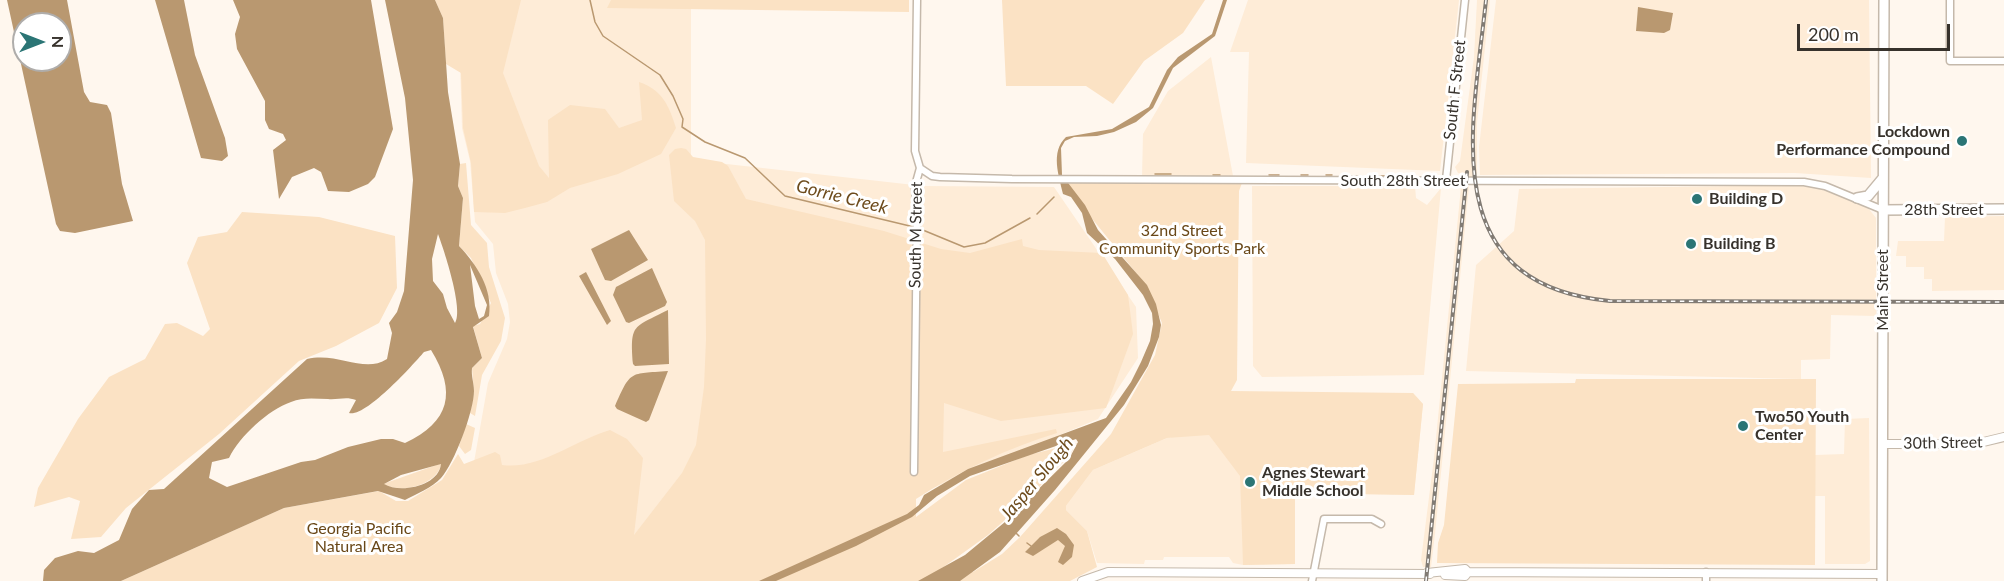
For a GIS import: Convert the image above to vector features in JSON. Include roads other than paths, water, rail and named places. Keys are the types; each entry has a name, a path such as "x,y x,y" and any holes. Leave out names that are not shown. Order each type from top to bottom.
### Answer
{"main road":[{"name":"Main Street","path":"1882,577 1884,0"},
{"path":"1857,198 1868,196 1883,178"},
{"name":"28th Street","path":"1883,210 2004,209"}],"street":[{"name":"South M Street","path":"914,472 917,217 915,186 920,168 915,151 916,0"},
{"name":"South F Street","path":"1446,180 1465,0"},
{"path":"1950,0 1950,61 2004,61"},
{"name":"South 28th Street","path":"920,168 932,176 940,177 1073,180 1804,182 1825,186 1883,210"},
{"name":"30th Street","path":"1882,444 1975,444 2004,437"},
{"path":"1312,577 1324,519 1372,519 1381,524"},
{"path":"1082,581 1108,572 1312,577 1427,573 1465,569 1468,572 1533,577 1706,572 1795,577 1882,577"},
{"path":"1468,572 1468,581"},
{"path":"1706,572 1706,581"}],"waterway":[{"name":"Gorrie Creek","path":"590,0 595,22 603,36 660,75 683,119 682,127 705,142 745,158 785,196 914,227"},
{"path":"1155,174 1171,174"},
{"path":"1213,175 1220,175"},
{"path":"1269,175 1279,175"},
{"path":"1301,175 1308,175"},
{"path":"1326,175 1332,175"},
{"path":"1348,176 1360,176"},
{"path":"1375,176 1395,176"},
{"path":"1037,214 1054,197"},
{"name":"Gorrie Creek","path":"918,228 964,247 985,243 1030,218"},
{"name":"Jasper Slough","path":"1016,533 1019,536"},
{"path":"1027,543 1031,546"}],"railway":[{"path":"1486,0 1475,97 1473,146 1477,191 1490,231 1514,264 1553,288 1610,301 2004,302"},
{"path":"1426,581 1467,172"}],"place":[{"name":"Lockdown Performance Compound","path":"1962,141"},
{"name":"Building D","path":"1697,199"},
{"name":"Building B","path":"1691,244"},
{"name":"Two50 Youth Center","path":"1743,426"},
{"name":"Agnes Stewart Middle School","path":"1250,482"}],"park label":[{"name":"32nd Street Community Sports Park","path":"1182,240"},
{"name":"Georgia Pacific Natural Area","path":"359,538"}]}
